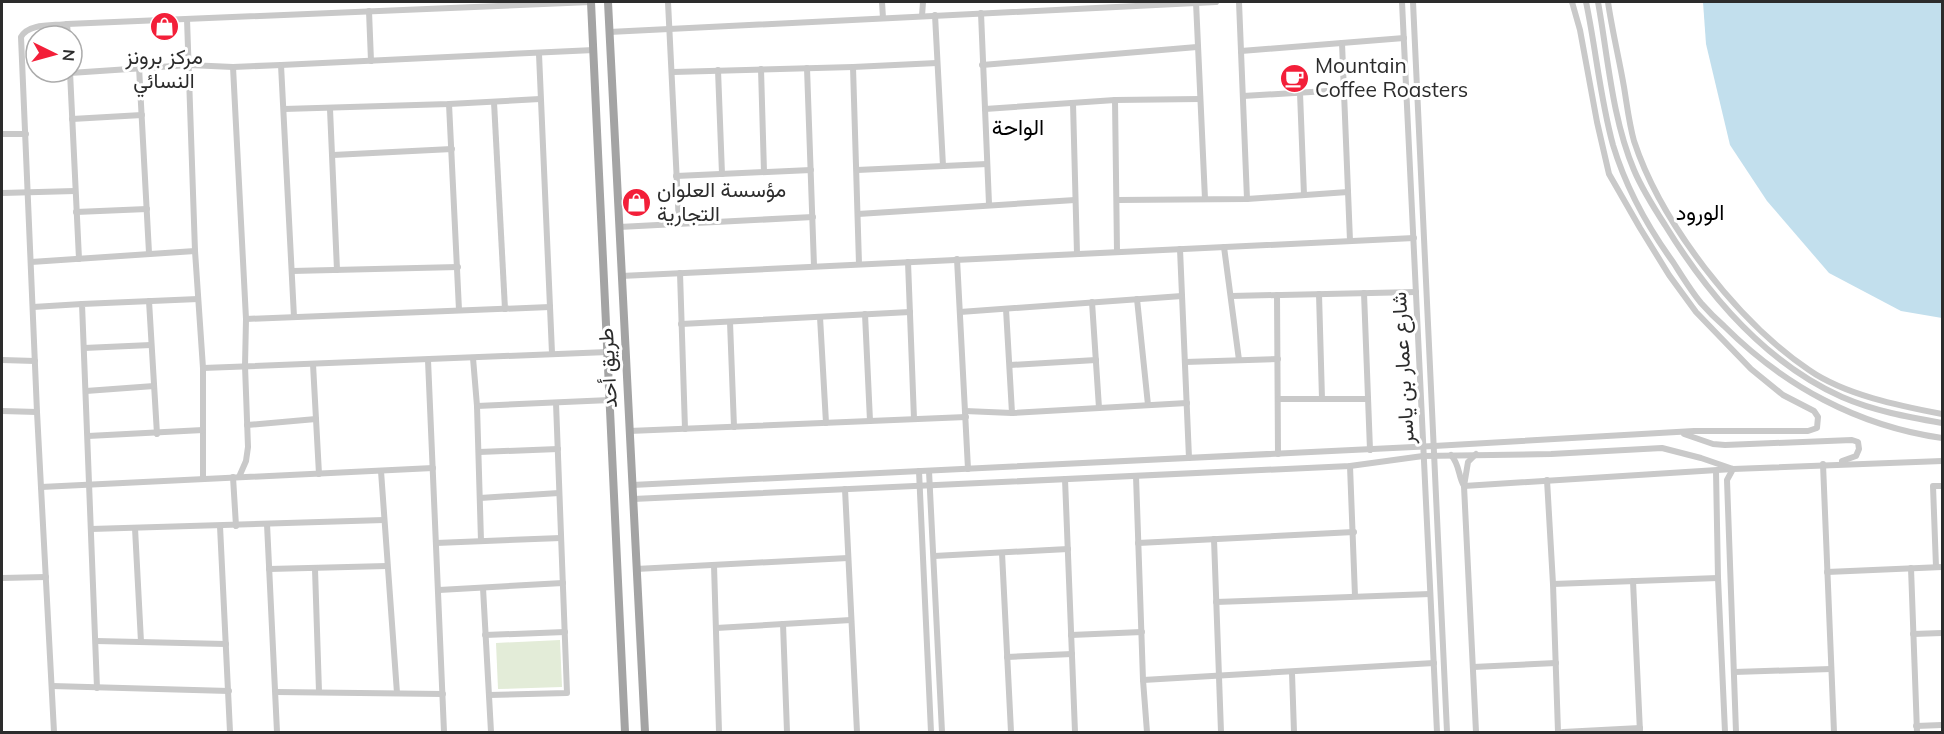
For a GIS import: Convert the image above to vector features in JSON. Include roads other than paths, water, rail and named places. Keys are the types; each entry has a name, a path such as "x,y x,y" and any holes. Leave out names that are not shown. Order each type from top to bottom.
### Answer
{"main road":[{"name":"طريق أحد","path":"591,2 625,732"},
{"name":"طريق أحد","path":"608,2 645,732"}],"street":[{"path":"67,24 591,2"},
{"path":"668,2 679,224"},
{"path":"882,2 883,18"},
{"path":"922,16 923,2"},
{"path":"1196,2 1204,199"},
{"path":"609,32 981,13 1066,5 1216,2"},
{"path":"1239,2 1247,199"},
{"name":"شارع عمار بن ياسر","path":"1402,2 1437,732"},
{"name":"شارع عمار بن ياسر","path":"1413,2 1447,732"},
{"path":"632,485 1370,450 1678,432 1808,431 1817,428 1818,417 1814,411 1783,395 1751,369 1696,312 1669,275 1640,228 1609,174 1596,122 1580,30 1572,2"},
{"path":"1586,2 1596,48 1603,104 1614,146 1631,194 1656,238 1701,304 1745,347 1779,374 1828,404 1867,420 1916,435 1942,438"},
{"path":"1598,2 1622,132 1631,159 1650,201 1679,248 1711,292 1765,348 1800,374 1842,396 1888,413 1942,423"},
{"path":"1608,2 1629,119 1641,157 1670,215 1693,253 1733,303 1768,337 1810,371 1847,389 1942,414"},
{"path":"324,6 334,13"},
{"path":"218,11 228,17"},
{"path":"369,11 371,61"},
{"path":"981,13 989,204"},
{"path":"935,15 943,166"},
{"path":"187,19 195,251 203,368 203,478"},
{"path":"24,32 21,37 37,412 54,732"},
{"path":"1241,51 1404,39"},
{"path":"1342,43 1350,241"},
{"path":"982,65 1197,47"},
{"path":"84,72 139,67 189,65 233,67 594,50"},
{"path":"539,54 552,353"},
{"path":"673,72 937,63"},
{"path":"281,65 294,317"},
{"path":"139,67 149,253"},
{"path":"233,67 246,319 245,366 249,447 246,461 236,477 236,526"},
{"path":"853,67 859,264"},
{"path":"807,68 814,266"},
{"path":"761,69 764,172"},
{"path":"718,70 722,174"},
{"path":"70,84 79,259"},
{"path":"1243,96 1344,90"},
{"path":"1300,93 1304,195"},
{"path":"284,110 540,99"},
{"path":"985,108 1115,100 1200,99"},
{"path":"1115,100 1117,252"},
{"path":"494,102 505,309"},
{"path":"1072,103 1077,254"},
{"path":"449,104 459,310"},
{"path":"330,109 338,270"},
{"path":"72,119 142,115"},
{"path":"2,134 26,134"},
{"path":"333,155 452,149"},
{"path":"1631,159 1641,157"},
{"path":"857,170 987,164"},
{"path":"676,176 811,170"},
{"path":"2,193 75,191"},
{"path":"1117,200 1247,199 1348,192"},
{"path":"858,214 1076,200"},
{"path":"76,212 147,209"},
{"path":"619,227 813,216"},
{"path":"621,276 1414,238"},
{"path":"1224,247 1239,360"},
{"path":"1180,249 1189,458"},
{"path":"31,262 195,251"},
{"path":"957,260 968,469"},
{"path":"908,262 915,419"},
{"path":"292,272 458,267"},
{"path":"680,273 685,429"},
{"path":"1231,296 1416,292"},
{"path":"1365,293 1370,450"},
{"path":"1319,294 1322,399"},
{"path":"1277,295 1278,454"},
{"path":"960,312 1182,296"},
{"path":"33,307 198,299"},
{"path":"1137,299 1148,405"},
{"path":"149,301 157,434"},
{"path":"1092,302 1099,408"},
{"path":"82,304 97,688"},
{"path":"246,319 550,307"},
{"path":"1006,309 1012,413"},
{"path":"681,324 910,312"},
{"path":"865,314 870,421"},
{"path":"820,317 826,423"},
{"path":"730,322 734,427"},
{"path":"84,348 151,345"},
{"path":"203,368 608,352"},
{"path":"473,358 482,542"},
{"path":"1185,362 1278,359"},
{"path":"2,360 35,361"},
{"path":"428,360 444,732"},
{"path":"1010,365 1096,360"},
{"path":"313,364 319,474"},
{"path":"86,391 154,386"},
{"path":"1278,399 1368,399"},
{"path":"477,406 610,400"},
{"path":"489,695 567,693 556,403"},
{"path":"629,431 915,419 965,414 1187,403"},
{"path":"2,411 37,412"},
{"path":"247,425 316,419"},
{"path":"88,436 202,430"},
{"path":"1678,432 1713,444 1725,445 1852,440 1858,442 1859,449 1856,456 1833,464"},
{"path":"633,499 1350,466 1423,456 1551,454 1662,448 1733,469"},
{"path":"479,452 558,449"},
{"path":"1476,454 1468,462 1464,486 1476,732"},
{"path":"1451,456 1457,462 1460,479 1464,486"},
{"path":"1464,486 1823,464 1942,460"},
{"path":"1823,464 1834,732"},
{"path":"1350,466 1355,596"},
{"path":"41,487 433,468"},
{"path":"1733,469 1727,480 1736,732"},
{"path":"381,471 397,693"},
{"path":"920,471 930,732"},
{"path":"929,471 942,732"},
{"path":"1716,471 1725,732"},
{"path":"1136,476 1143,681 1147,732"},
{"path":"1065,479 1075,732"},
{"path":"1547,480 1558,732"},
{"path":"1827,572 1939,567 1933,486 1942,486"},
{"path":"845,489 857,732"},
{"path":"480,498 559,493"},
{"path":"91,529 384,520"},
{"path":"267,524 278,732"},
{"path":"220,526 231,732"},
{"path":"135,528 141,642"},
{"path":"1138,543 1354,532"},
{"path":"436,543 561,538"},
{"path":"1214,539 1221,676 1221,732"},
{"path":"934,556 1068,549"},
{"path":"1002,553 1011,732"},
{"path":"636,568 848,558"},
{"path":"714,565 718,732"},
{"path":"269,569 387,566"},
{"path":"1911,568 1917,729 1942,725"},
{"path":"315,569 319,692"},
{"path":"2,578 46,577"},
{"path":"1553,584 1718,578"},
{"path":"1563,732 1640,730 1633,581"},
{"path":"439,590 563,583"},
{"path":"483,588 491,732"},
{"path":"1216,602 1430,594"},
{"path":"716,628 851,620"},
{"path":"783,624 788,732"},
{"path":"485,635 565,632"},
{"path":"1071,634 1142,632"},
{"path":"1913,634 1942,633"},
{"path":"96,641 226,644"},
{"path":"1007,657 1072,654"},
{"path":"1143,681 1434,663"},
{"path":"1473,666 1556,663"},
{"path":"1734,672 1831,669"},
{"path":"1292,673 1294,732"},
{"path":"52,686 229,691"},
{"path":"276,692 443,694"}],"water":[{"path":"1703,2 1942,2 1942,318 1901,311 1829,273 1767,201 1730,145 1706,44"}],"place":[{"name":"مركز برونز النسائي","path":"164,26"},
{"name":"Mountain Coffee Roasters","path":"1294,78"},
{"name":"مؤسسة العلوان التجارية","path":"636,202"}],"district":[{"name":"الواحة","path":"1018,127"},
{"name":"الورود","path":"1700,212"}]}
